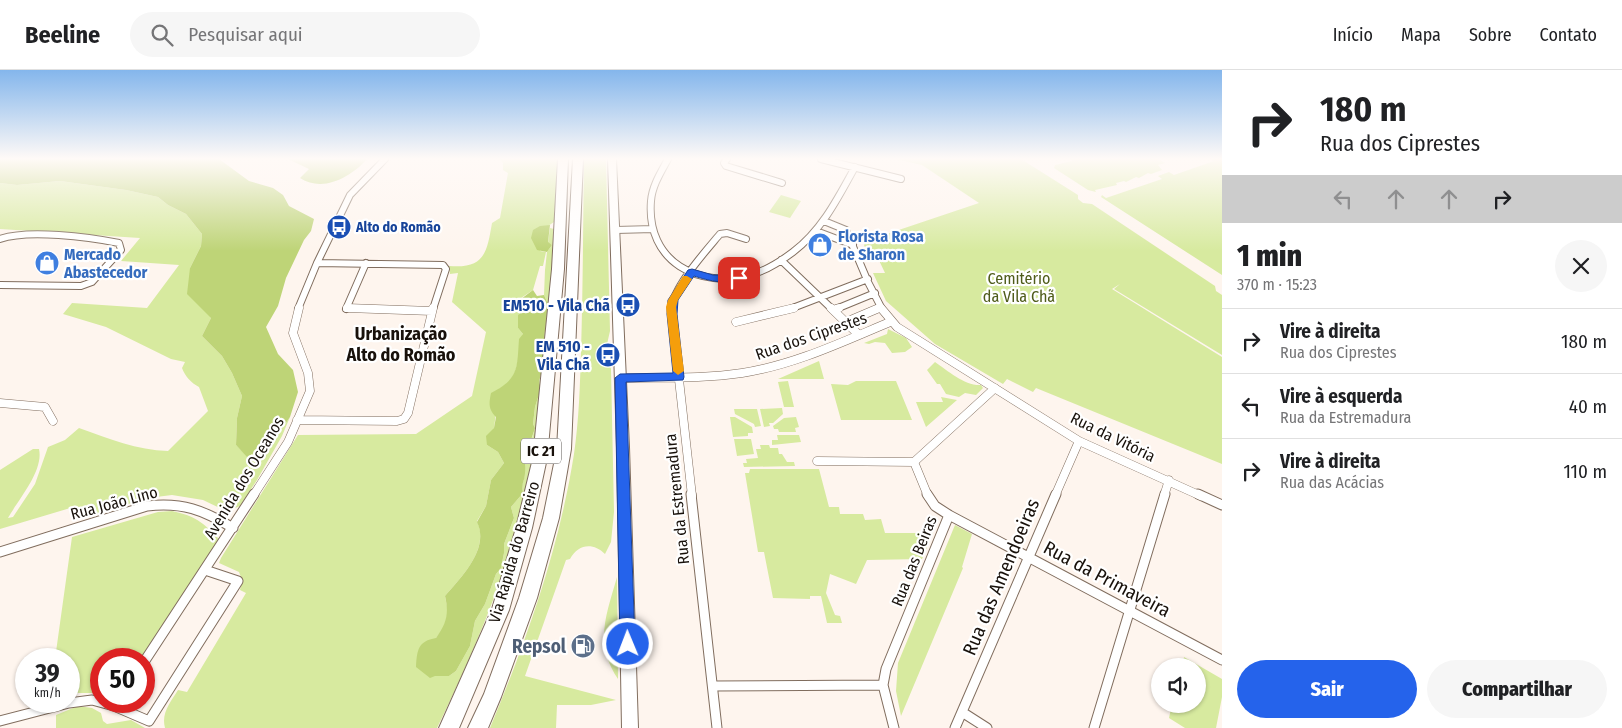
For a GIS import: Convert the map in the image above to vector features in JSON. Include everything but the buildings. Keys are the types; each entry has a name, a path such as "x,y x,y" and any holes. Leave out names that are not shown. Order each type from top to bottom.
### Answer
{"highway":[{"name":"Via Rápida do Barreiro","path":"449,728 500,610 524,528 540,458 558,269 562,190"},
{"name":"Via Rápida do Barreiro","path":"478,728 492,697 528,598 551,518 564,450 577,190"}],"main road":[{"path":"614,190 630,728"}],"street":[{"name":"Avenida dos Oceanos","path":"153,648 288,442 310,391 308,373 293,333 296,315 317,263 350,195 355,190"},
{"path":"654,190 651,209 653,229 660,247 667,258 675,265 713,278 739,278 752,275 794,252 824,221 842,190"},
{"path":"824,221 846,230 881,308 890,322"},
{"path":"616,230 653,229"},
{"path":"816,231 853,245"},
{"name":"Rua da Estremadura","path":"717,728 671,307 673,300 720,234 727,233 746,239"},
{"path":"0,239 4,236 28,236 109,241 119,244 121,250 92,282 82,286 0,285"},
{"path":"781,260 859,335"},
{"path":"297,420 397,421 404,419 408,413 432,311 446,269 443,265 317,263"},
{"path":"366,263 346,309 432,311"},
{"path":"736,322 785,311 868,279"},
{"path":"833,310 875,293"},
{"path":"846,322 881,308"},
{"name":"Rua dos Ciprestes","path":"620,378 731,374 761,369 786,362 890,322"},
{"name":"Rua da Vitória","path":"890,322 1078,441 1222,505"},
{"path":"817,461 914,462 927,448 995,388"},
{"path":"0,403 45,407 53,421"},
{"name":"Rua das Amendoeiras","path":"955,728 1078,441"},
{"name":"Rua das Beiras","path":"894,728 883,685 886,669 949,515 935,506 929,498 914,462"},
{"path":"1094,728 1169,480"},
{"name":"Rua João Lino","path":"0,552 147,506 161,504 194,506 232,528"},
{"name":"Rua da Primaveira","path":"949,515 1222,660"},
{"path":"155,712 238,581 205,570"},
{"path":"713,686 883,685"},
{"path":"0,721 70,703 90,700"},
{"path":"962,712 987,728"},
{"path":"133,713 149,721 154,713"}],"green space":[{"path":"0,190 124,190 158,197 168,205 186,214 202,234 201,246 190,268 211,318 202,336 222,356 242,396 237,418 236,445 248,457 272,443 290,417 282,436 240,506 226,511 203,500 172,495 148,498 76,520 77,506 0,529 0,470 33,449 39,449 38,467 8,518 13,517 35,484 48,447 65,440 79,428 134,446 168,451 208,411 199,387 183,371 182,368 185,362 171,359 106,327 63,314 72,303 147,308 179,265 121,261 140,238 0,229"},
{"path":"124,190 275,190 283,195 289,206 314,219 311,231 304,240 286,278 278,306 266,327 278,354 293,370 298,392 290,417 272,443 247,457 236,445 237,418 242,396 222,356 202,336 211,318 187,294 190,268 201,246 202,234 186,214 168,205 158,197"},
{"path":"505,190 556,190 554,222 548,226 540,251 546,252 543,266 540,266 533,290 521,298 525,311 518,316 518,328 523,334 515,373 506,385 499,389 494,428 487,445 498,452 504,463 491,480 486,506 477,521 480,531 480,542 477,552 466,571 445,596 448,611 445,626 436,638 435,676 449,676 456,671 470,646 475,621 485,604 496,574 501,568 504,544 514,518 511,507 523,493 522,485 525,475 523,456 526,445 532,438 535,428 533,424 535,407 541,388 539,382 543,371 545,321 548,304 544,295 545,270 547,252 552,245 548,243 550,228 554,229 554,237 541,411 532,468 505,568 480,633 437,728 165,728 164,718 169,704 178,690 187,692 246,593 240,590 242,580 239,572 219,563 221,558 298,435 416,434 472,396 486,332 452,302 458,273 450,274 449,266 470,265 477,261 486,250 492,223 500,218"},
{"path":"584,190 607,190 610,331 605,353 611,369 614,512 611,542 605,554 596,548 586,546 577,550 570,559 566,560 525,676 616,700 591,705 557,705 556,728 490,728 529,627 551,559 568,489 578,415"},
{"name":"Cemitério da Vila Chã","path":"959,190 1070,190 1078,195 1078,199 1083,203 1092,204 1215,286 1216,291 1222,295 1222,355 1114,289 1120,284 1112,289 1222,357 1222,464 1036,388 1033,392 1007,379 1003,384 935,344 886,301 873,273 885,273 877,256 869,256 864,245 866,241 979,203"},
{"path":"1130,190 1222,190 1222,275 1101,197 1102,195 1106,198"},
{"path":"781,195 801,201 790,218 769,212"},
{"path":"550,225 548,242 552,245 547,252 537,250 531,238 533,230 540,226"},
{"path":"533,290 537,296 544,295 548,304 544,339 546,354 539,382 541,388 535,407 533,424 535,428 530,443 526,445 525,449 523,493 511,507 514,518 504,544 501,568 496,574 485,604 475,621 470,646 456,671 449,676 430,678 416,667 418,651 425,641 436,638 440,633 446,618 445,596 466,571 477,552 480,532 477,522 486,506 491,480 504,463 498,452 487,445 486,436 494,428 496,417 490,406 491,393 507,383 515,372 519,339 523,334 518,328 518,315 525,310 517,302"},
{"path":"888,329 906,338 912,347 905,352 892,353 885,343 864,343 887,334"},
{"path":"819,361 824,379 778,379"},
{"path":"935,362 963,381 981,385 983,388 976,395 965,393 959,397 946,394 940,384 937,384 927,370"},
{"path":"788,381 794,407 784,407 778,382"},
{"path":"856,381 896,381 912,420 841,420 831,384 848,385"},
{"path":"941,397 957,400 926,427 916,402 943,402"},
{"path":"782,408 783,414 773,423 769,423 770,426 764,427 760,409"},
{"path":"734,409 757,409 761,426 755,427 754,424 735,414"},
{"path":"730,417 735,417 752,427 753,433 748,433 748,436 733,437"},
{"path":"796,417 799,427 795,428 796,432 779,432 778,429 774,429 773,426 784,418"},
{"path":"777,435 799,435 801,442 772,445 772,440 778,440"},
{"path":"734,439 751,439 754,454 737,456"},
{"path":"760,445 778,448 779,454 782,454 787,462 794,462 795,466 744,467 743,463 747,463 746,459 758,458 756,449 761,449"},
{"path":"750,469 819,469 829,507 839,507 840,514 863,514 865,520 881,519 885,533 933,533 922,559 867,560 856,584 830,574 826,593 835,615 840,616 842,623 827,623 821,596 810,596 810,599 773,598 764,552 758,552 745,473 749,473"},
{"path":"172,511 187,515 198,520 219,539 147,648 90,648 90,693 80,693 80,648 57,648 72,537 158,512"},
{"path":"955,525 972,534 963,568 901,716 896,691 898,663"},
{"path":"617,577 618,679 606,653 604,641 606,617"},
{"path":"1206,670 1222,679 1222,697 1216,728 1185,728 1169,718 1170,713 1206,713"},
{"path":"80,706 90,708 90,713 101,713 103,721 107,724 131,720 145,728 56,728 56,715 61,713 80,713"}],"slow traffic":[{"path":"678,371 671,307 673,300 687,279"}],"place":[{"name":"Alto do Romão","path":"339,227"},
{"name":"Florista Rosa de Sharon","path":"820,245"},
{"name":"Mercado Abastecedor","path":"47,263"},
{"name":"EM510 - Vila Chã","path":"628,305"},
{"name":"EM 510 - Vila Chã","path":"608,355"},
{"name":"Repsol","path":"583,646"}],"district":[{"name":"Urbanização Alto do Romão","path":"401,344"}],"route":[{"path":"628,644 620,378 679,377 671,307 673,300 692,272 713,278 739,278"}]}
